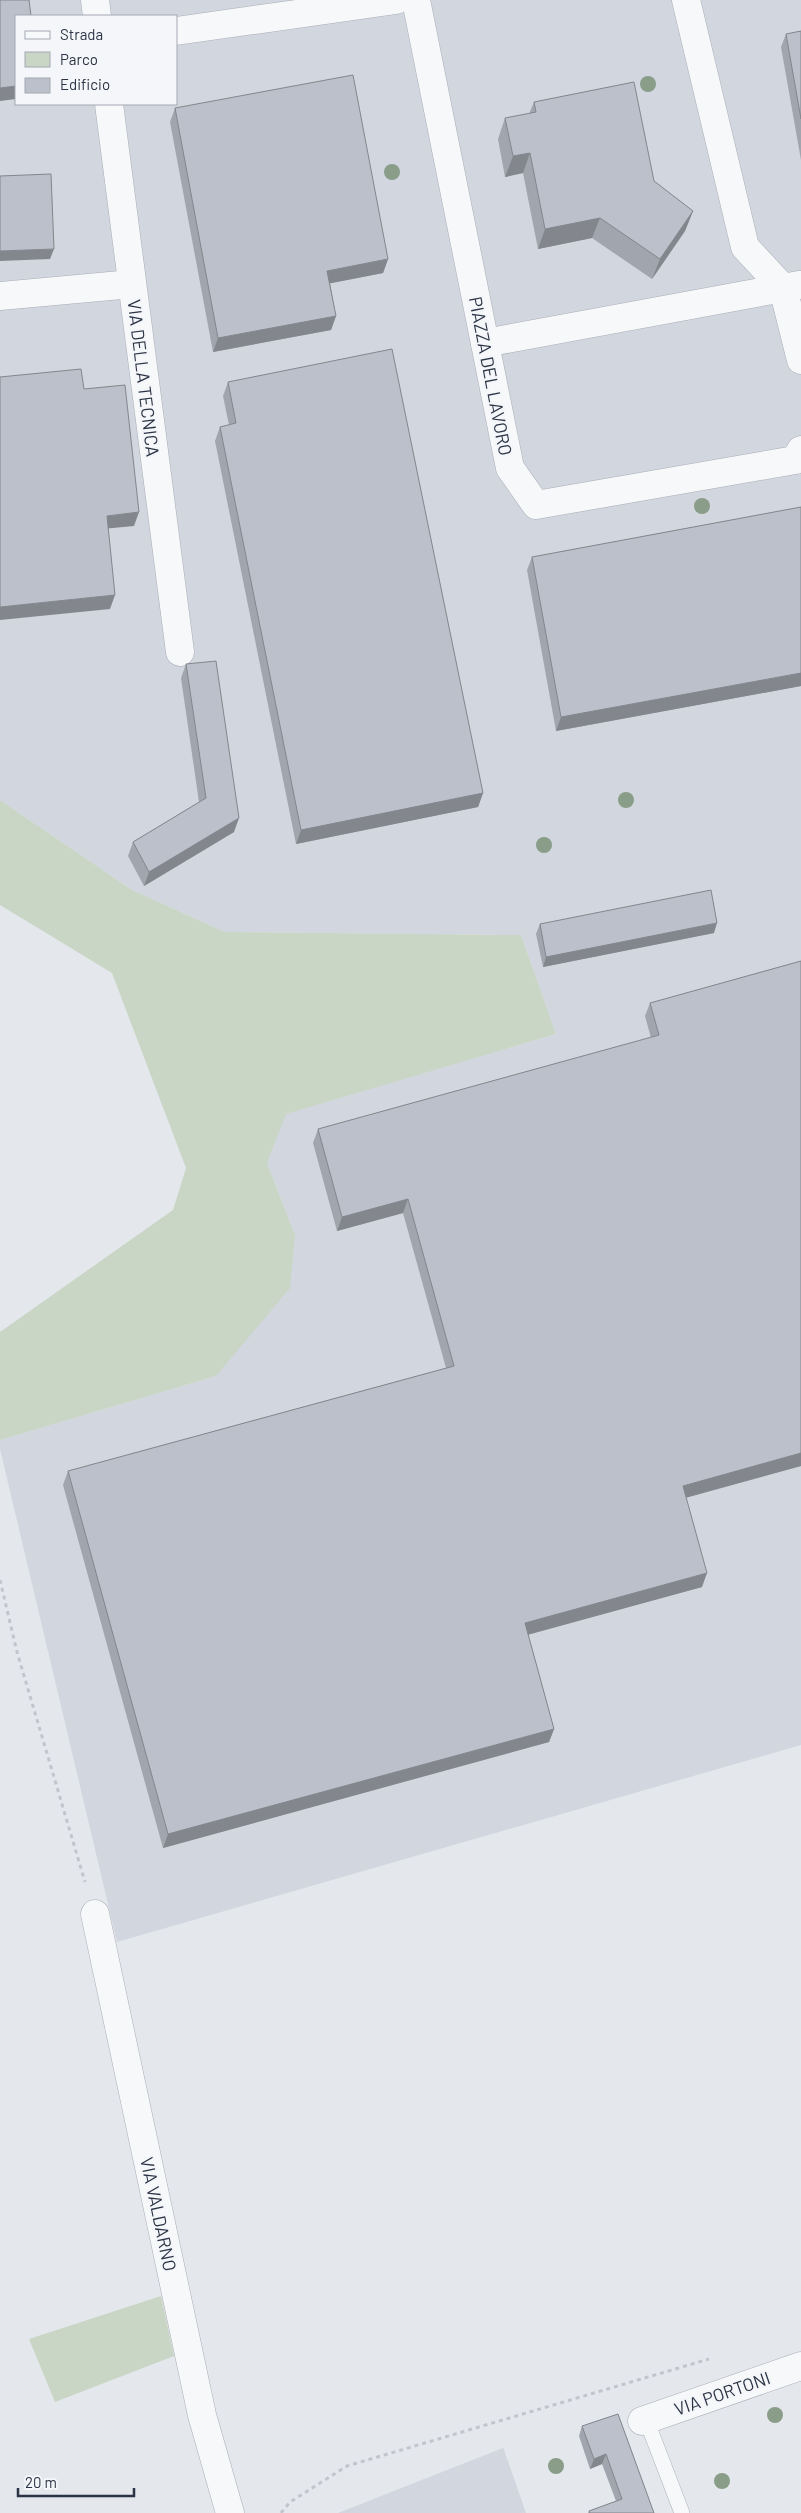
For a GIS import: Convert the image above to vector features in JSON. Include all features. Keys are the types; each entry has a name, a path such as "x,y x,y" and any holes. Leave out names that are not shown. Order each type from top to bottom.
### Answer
{"street":[{"path":"95,0 97,15"},
{"path":"178,31 396,0"},
{"name":"PIAZZA DEL LAVORO","path":"416,0 510,468 536,505 795,460 801,450"},
{"path":"686,0 745,246 792,286 801,360"},
{"name":"VIA DELLA TECNICA","path":"109,105 180,652"},
{"path":"0,296 132,284"},
{"path":"485,343 792,286"},
{"name":"VIA VALDARNO","path":"95,1914 202,2415 230,2513"},
{"name":"VIA PORTONI","path":"644,2420 801,2366"}],"lane":[{"path":"644,2420 682,2513"}],"path":[{"path":"0,1580 17,1652 95,1914"},
{"path":"280,2513 290,2502 347,2466 715,2357"}],"shaded area":[{"path":"0,0 801,0 801,1745 117,1942 0,1449 0,1440 216,1376 295,1235 267,1163 285,1114 556,1034 521,935 225,932 132,890 0,800"},
{"path":"503,2448 526,2513 338,2513"}],"green space":[{"path":"0,800 132,890 225,932 521,935 556,1034 286,1114 267,1163 295,1235 290,1288 216,1376 0,1440 0,1332 173,1210 186,1168 112,973 0,905"},
{"path":"161,2296 174,2356 55,2402 29,2339"}],"building":[{"path":"0,0 29,0 31,15 15,15 15,86 0,88"},
{"path":"801,31 801,119 786,34"},
{"path":"353,75 388,259 327,271 336,316 218,338 175,108"},
{"path":"634,82 654,181 693,211 660,259 600,218 545,229 530,153 513,156 505,118 536,112 534,102"},
{"path":"51,174 54,249 0,251 0,176"},
{"path":"392,349 483,793 301,830 220,427 236,423 228,382"},
{"path":"81,369 84,389 125,385 139,512 107,516 115,595 0,607 0,377"},
{"path":"801,507 801,673 561,717 532,557"},
{"path":"216,661 239,818 149,872 133,842 206,798 186,664"},
{"path":"711,890 717,923 546,957 540,924"},
{"path":"801,961 801,1453 683,1486 707,1573 525,1623 554,1729 168,1834 68,1471 454,1366 408,1199 342,1217 318,1129 659,1035 650,1003"},
{"path":"618,2414 654,2513 590,2513 589,2511 622,2499 606,2454 594,2459 582,2426"}]}
